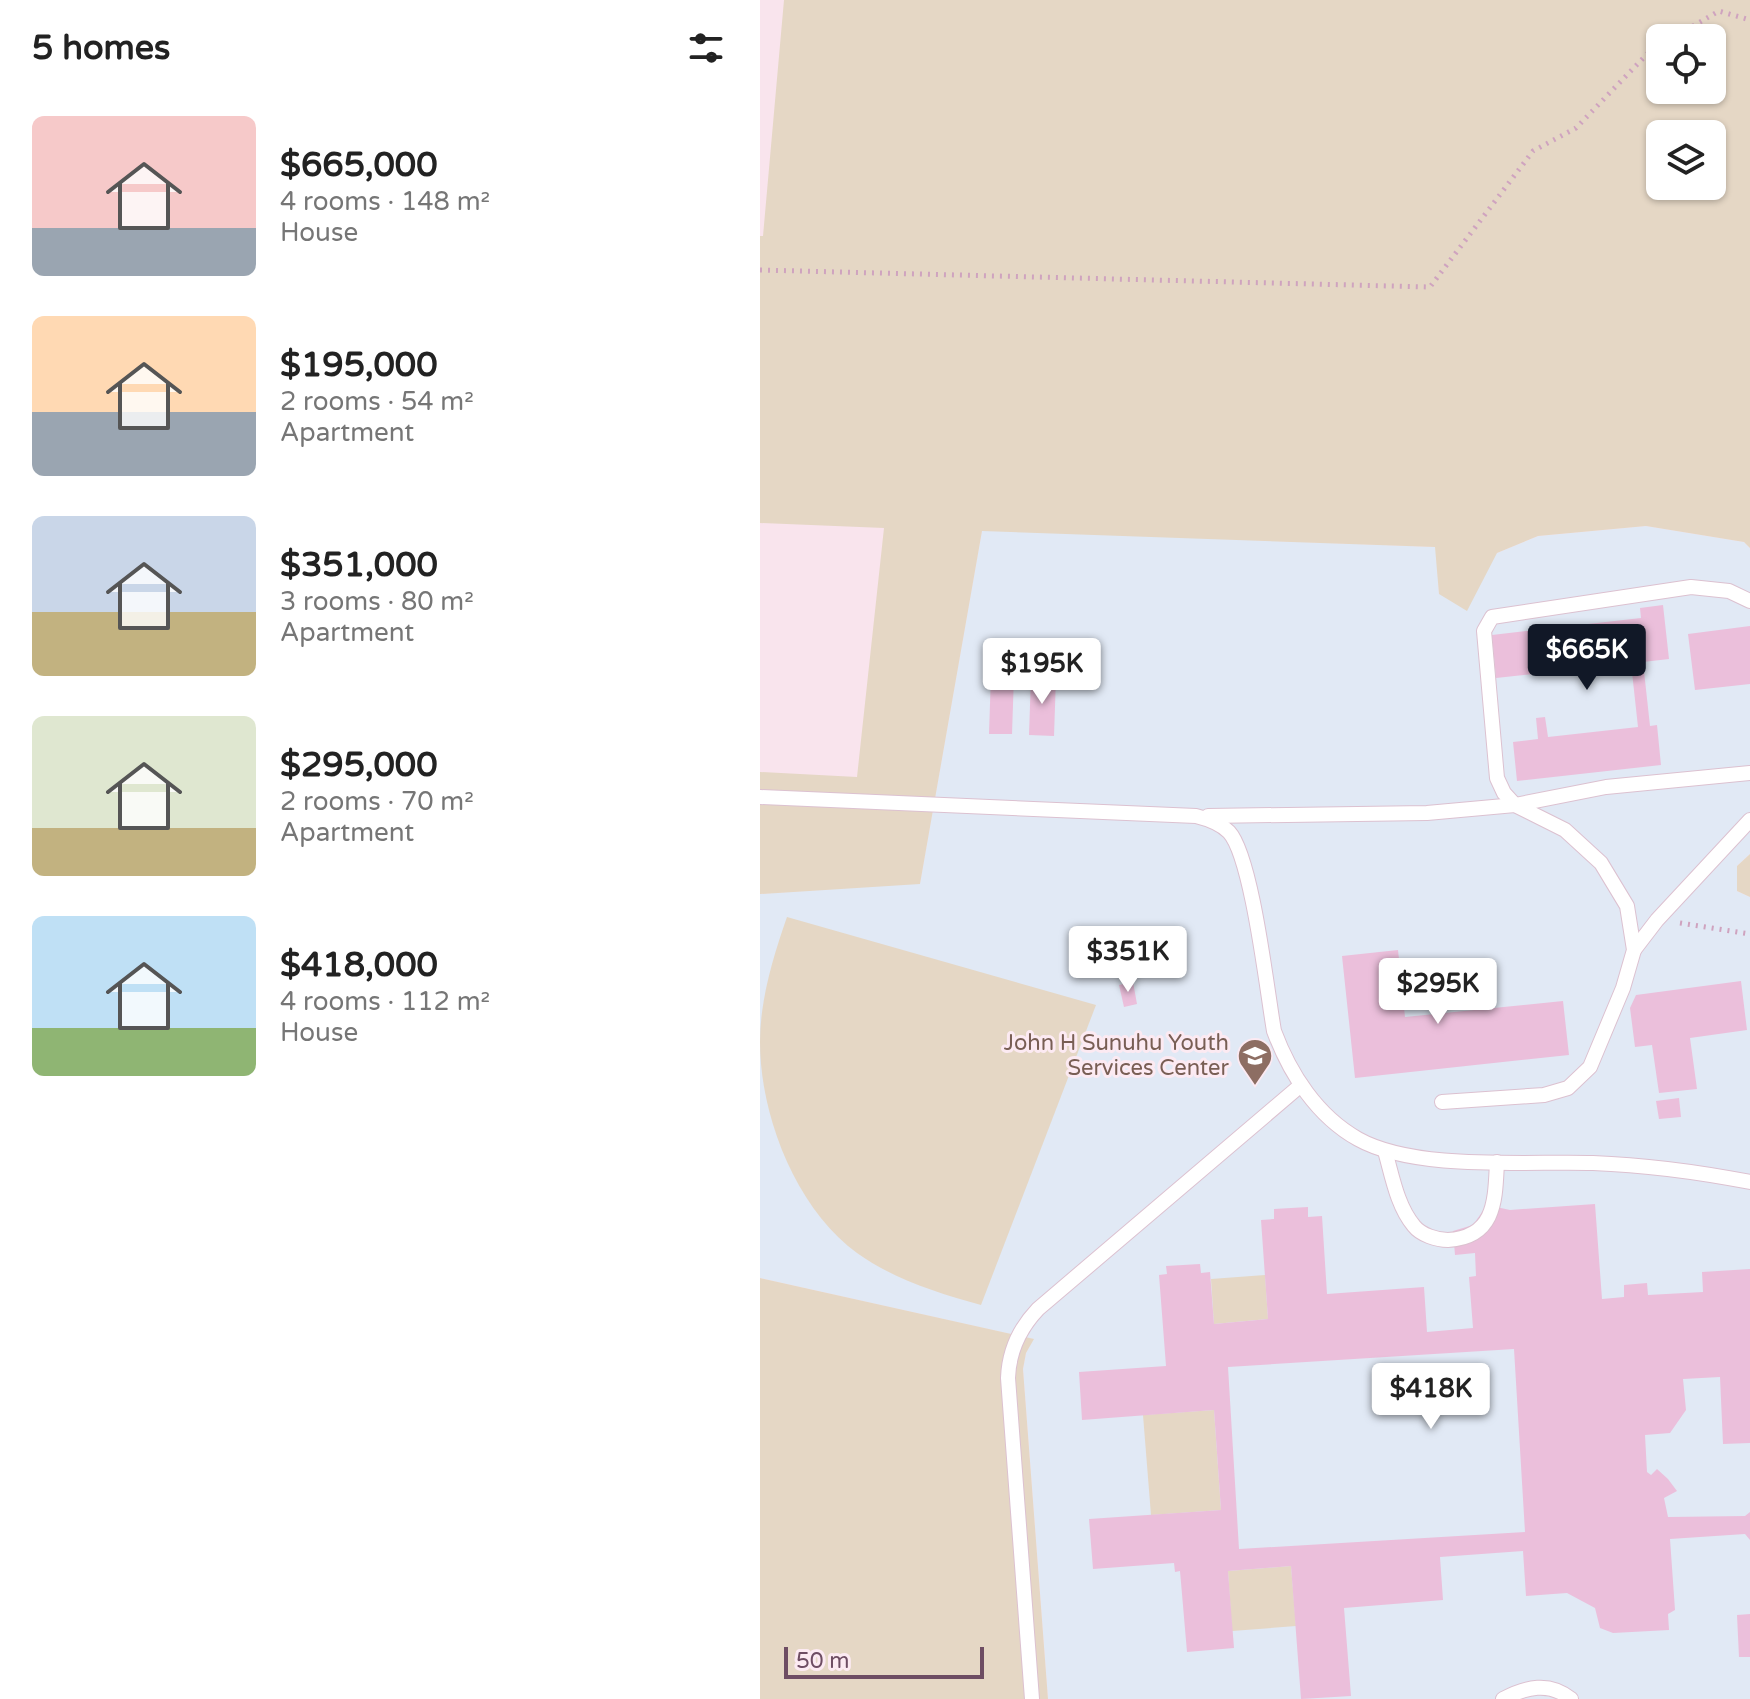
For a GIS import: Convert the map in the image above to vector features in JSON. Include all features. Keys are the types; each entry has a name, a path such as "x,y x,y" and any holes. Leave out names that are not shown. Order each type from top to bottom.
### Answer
{"lane":[{"path":"1634,950 1627,906 1601,863 1565,830 1515,805 1504,793 1497,778 1484,631 1492,617 1691,587 1729,591 1750,601"},
{"path":"760,797 1196,816 1427,813 1515,805 1606,787 1750,773"},
{"path":"1196,816 1219,824 1238,845 1252,901 1274,1031 1294,1077 1325,1114 1357,1139 1385,1151 1429,1160 1595,1163 1681,1169 1750,1182"},
{"path":"1442,1102 1544,1095 1568,1088 1590,1067 1623,988 1634,950 1657,920 1750,820"},
{"path":"1032,1699 1008,1378 1008,1359 1016,1340 1038,1309 1301,1085"},
{"path":"1385,1151 1402,1205 1415,1229 1439,1240 1466,1239 1486,1223 1495,1201 1497,1162"},
{"path":"1503,1699 1540,1686 1554,1689 1571,1699"}],"path":[{"path":"1696,24 1719,11 1750,20"},
{"path":"760,270 1430,287 1533,151 1576,128 1646,55"},
{"path":"1657,920 1750,934"}],"shaded area":[{"path":"784,0 1750,0 1750,548 1744,542 1646,526 1538,536 1497,553 1467,611 1439,594 1435,547 982,531 920,884 760,894 760,772 857,777 884,528 760,523 760,236 763,236"},
{"name":"John H Sunuhu Youth Services Center","path":"1646,526 1744,542 1750,548 1750,854 1737,866 1737,891 1750,897 1750,1699 1048,1699 1023,1369 1033,1339 760,1278 760,894 920,883 982,530 1436,547 1439,594 1497,553 1538,536"},
{"path":"1750,854 1750,897 1737,891 1737,866"},
{"path":"787,917 1096,1005 981,1305 902,1278 857,1253 816,1212 786,1159 767,1100 760,1042 768,979"},
{"path":"1265,1275 1268,1319 1214,1324 1211,1279"},
{"path":"760,1278 1034,1339 1026,1353 1023,1369 1048,1699 760,1699"},
{"path":"1214,1410 1221,1510 1151,1515 1143,1415"},
{"path":"1291,1566 1296,1626 1232,1631 1228,1571"}],"building":[{"path":"1663,605 1669,659 1643,662 1650,726 1657,725 1661,765 1517,781 1513,742 1538,739 1536,718 1545,717 1548,737 1638,727 1631,663 1496,678 1492,635 1641,618 1640,608"},
{"path":"1750,626 1750,684 1695,690 1688,634"},
{"path":"991,674 1014,675 1012,734 989,734"},
{"path":"1031,676 1056,677 1054,736 1029,735"},
{"path":"1398,950 1405,1017 1563,1001 1569,1055 1355,1078 1342,956"},
{"path":"1741,981 1747,1030 1690,1038 1697,1089 1659,1093 1652,1045 1635,1047 1630,1008 1636,995"},
{"path":"1133,982 1137,1004 1124,1007 1119,985"},
{"path":"1679,1098 1681,1117 1659,1119 1656,1101"},
{"path":"1595,1204 1602,1299 1624,1297 1624,1285 1647,1283 1648,1295 1703,1292 1702,1272 1750,1269 1750,1443 1723,1444 1720,1377 1683,1379 1686,1410 1670,1433 1645,1435 1647,1472 1651,1475 1657,1469 1677,1491 1664,1498 1668,1517 1745,1516 1750,1512 1750,1540 1745,1534 1670,1539 1675,1610 1668,1614 1669,1630 1613,1633 1600,1628 1595,1608 1567,1593 1526,1596 1523,1551 1440,1557 1443,1600 1344,1608 1351,1696 1301,1699 1291,1566 1228,1571 1234,1648 1187,1652 1180,1571 1175,1572 1174,1563 1093,1569 1089,1519 1221,1510 1214,1410 1082,1420 1079,1372 1166,1366 1159,1275 1167,1274 1166,1266 1200,1264 1201,1273 1210,1272 1214,1324 1268,1319 1261,1220 1274,1219 1274,1209 1308,1207 1308,1217 1322,1216 1327,1294 1424,1287 1427,1332 1473,1328 1469,1277 1476,1276 1475,1253 1455,1255 1453,1231 1473,1225 1487,1205 1510,1210","holes":["1514,1349 1525,1532 1239,1549 1228,1367"]},
{"path":"1750,1614 1750,1657 1739,1657 1737,1615"}],"place":[{"name":"John H Sunuhu Youth Services Center","path":"1255,1087"}]}
